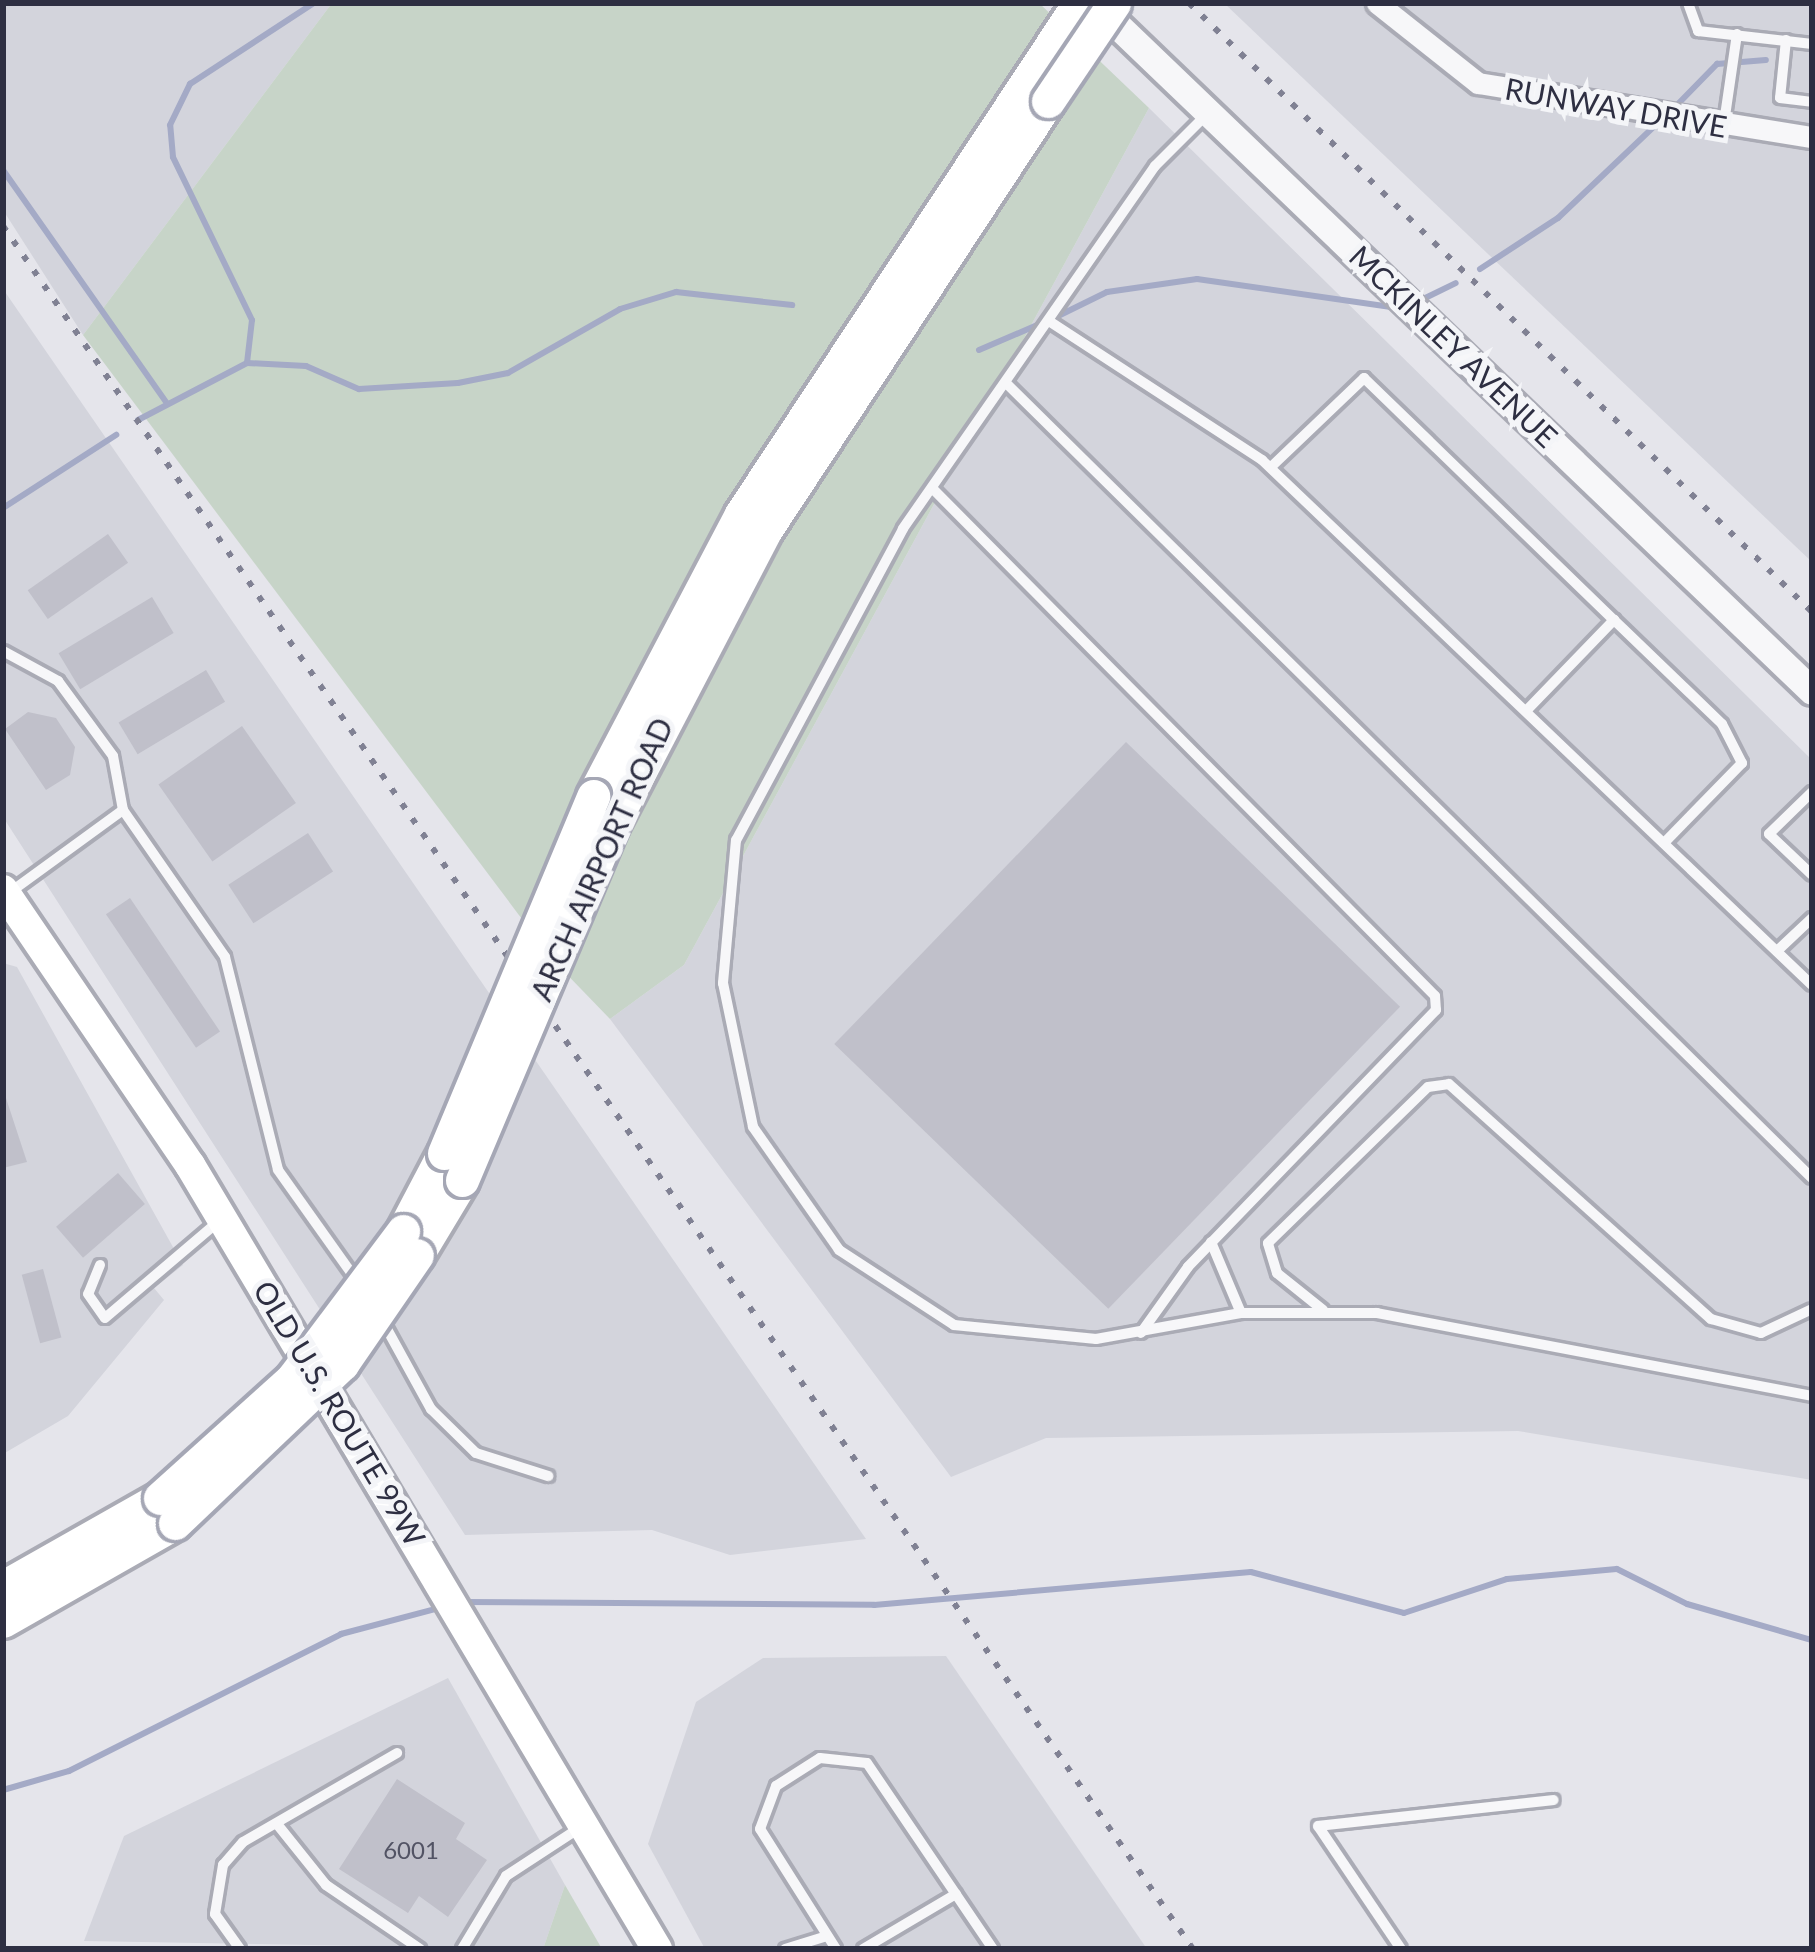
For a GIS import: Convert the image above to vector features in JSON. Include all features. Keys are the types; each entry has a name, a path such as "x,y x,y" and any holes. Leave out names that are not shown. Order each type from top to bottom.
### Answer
{"main road":[{"name":"ARCH AIRPORT ROAD","path":"3,1622 168,1510 342,1364 453,1167 612,825 765,531 1037,92 1079,3"},
{"name":"ARCH AIRPORT ROAD","path":"453,1167 593,796 741,514 1037,92 1114,3"},
{"name":"OLD U.S. ROUTE 99W","path":"5,893 222,1218 657,1949"},
{"name":"ARCH AIRPORT ROAD","path":"3,1587 168,1510"}],"street":[{"name":"MCKINLEY AVENUE","path":"1094,3 1812,691"},
{"name":"RUNWAY DRIVE","path":"1377,3 1478,83 1812,137"}],"lane":[{"path":"1688,3 1698,31 1812,44"},
{"path":"1723,126 1737,34"},
{"path":"1786,40 1780,98 1812,102"},
{"path":"1209,112 1155,166 1052,323 932,488 736,840 724,899 731,1046 776,1174 839,1250 896,1295 1009,1337 1142,1333 1241,1313 1323,1310 1812,1396"},
{"path":"1052,323 1271,467 1812,985"},
{"path":"1271,467 1364,378 1722,724 1742,763 1664,843"},
{"path":"1008,385 1812,1178"},
{"path":"932,488 1436,996 1436,1010 1211,1242 1142,1333"},
{"path":"1526,711 1614,620"},
{"path":"3,651 58,681 113,756 124,810 225,957 278,1170 431,1408 476,1453 548,1476"},
{"path":"1812,792 1769,834 1812,875"},
{"path":"5,893 124,810"},
{"path":"1777,951 1812,918"},
{"path":"1323,1310 1267,1260 1268,1243 1428,1088 1450,1084 1711,1319 1761,1334 1812,1309"},
{"path":"100,1265 88,1294 105,1318 222,1218"},
{"path":"1211,1242 1241,1313"},
{"path":"241,1949 215,1914 214,1887 242,1842 397,1754"},
{"path":"836,1949 760,1828 776,1786 820,1758 867,1762 993,1949"},
{"path":"1401,1949 1318,1826 1555,1800"},
{"path":"277,1824 326,1886 420,1949"},
{"path":"462,1949 506,1876 584,1825"},
{"path":"863,1949 956,1894"},
{"path":"784,1949 827,1936"}],"shaded area":[{"path":"3,3 332,3 83,335 3,210"},
{"path":"332,3 1039,3 1149,108 684,965 610,1019 552,959 83,335"},
{"path":"1224,3 1812,3 1812,562"},
{"path":"1149,108 1812,760 1812,1480 1518,1431 1046,1438 951,1477 610,1019 684,965"},
{"path":"3,289 866,1539 730,1555 652,1530 465,1535 3,817"},
{"path":"3,963 17,967 183,1265 154,1288 164,1300 68,1416 3,1454"},
{"path":"946,1656 1147,1949 705,1949 648,1844 696,1702 763,1658"},
{"path":"448,1678 565,1885 543,1949 84,1941 124,1836"},
{"path":"565,1885 602,1949 543,1949"}],"building":[{"path":"108,534 128,563 48,619 28,590"},
{"path":"152,597 174,633 80,689 59,653"},
{"path":"206,670 225,702 138,754 119,723"},
{"path":"28,712 56,718 75,747 70,775 46,790 5,729"},
{"path":"242,726 296,803 212,862 158,785"},
{"path":"1126,742 1400,1007 1108,1309 834,1044"},
{"path":"308,833 333,872 253,923 228,885"},
{"path":"130,898 220,1031 196,1048 106,914"},
{"path":"3,1089 27,1162 3,1168"},
{"path":"118,1173 145,1204 83,1258 56,1227"},
{"path":"43,1269 61,1338 40,1343 22,1275"},
{"path":"397,1779 465,1823 456,1839 487,1860 448,1917 419,1896 408,1913 339,1869"}],"waterway":[{"path":"247,363 252,320 173,157 170,125 190,84 314,3"},
{"path":"1676,106 1717,64 1766,60"},
{"path":"1480,269 1558,218 1662,119"},
{"path":"3,170 166,402"},
{"path":"1054,318 1107,292 1197,279 1398,308"},
{"path":"1417,302 1456,283"},
{"path":"138,420 247,363 306,366 359,389 458,383 508,373 620,309 676,292 792,305"},
{"path":"979,350 1042,323"},
{"path":"3,508 116,435"},
{"path":"464,1602 874,1605 1251,1572 1404,1613 1507,1579 1617,1569 1687,1604 1812,1640"},
{"path":"3,1790 69,1771 341,1634 439,1608"}],"railway":[{"path":"1189,3 1812,612"},
{"path":"3,226 1193,1949"}]}
